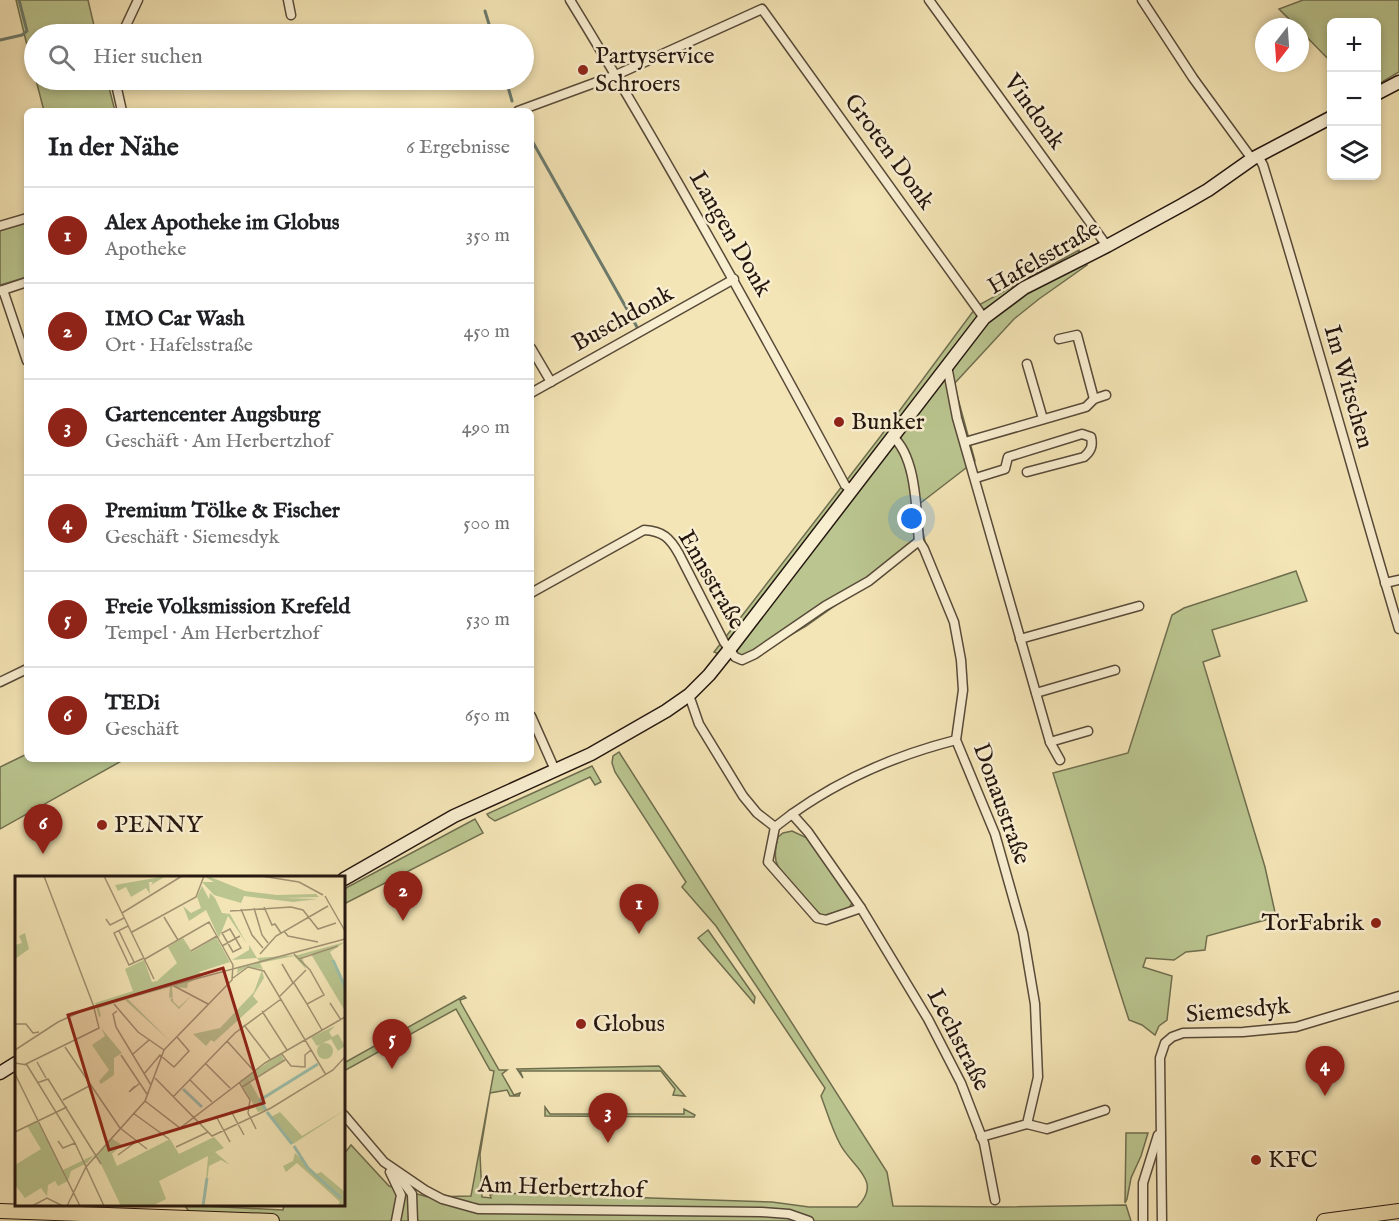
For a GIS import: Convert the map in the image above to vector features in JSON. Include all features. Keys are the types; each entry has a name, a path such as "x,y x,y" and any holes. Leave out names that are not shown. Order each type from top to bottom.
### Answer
{"main road":[{"path":"1381,92 1399,82"},
{"name":"Hafelsstraße","path":"345,878 454,816 597,750 666,711 689,695 729,650 984,318 1024,288 1107,246 1208,190 1255,157 1327,120"},
{"path":"0,1072 15,1064"},
{"path":"0,1211 272,1221"},
{"path":"1324,1221 1399,1211"}],"street":[{"path":"127,24 138,0"},
{"path":"288,0 291,15"},
{"name":"Langen Donk","path":"570,0 734,279 845,485 851,490"},
{"name":"Vindonk","path":"929,0 1107,246"},
{"name":"Im Witschen","path":"1147,1 1193,78 1255,157 1284,233 1399,630"},
{"name":"Groten Donk","path":"616,75 762,9 984,318"},
{"path":"526,108 616,75"},
{"path":"117,90 121,108"},
{"path":"0,226 24,220"},
{"name":"Buschdonk","path":"534,391 734,279"},
{"path":"24,283 2,290 24,352"},
{"path":"1059,339 1077,335 1094,399"},
{"path":"534,353 551,382"},
{"path":"1027,364 1043,419"},
{"path":"945,368 948,371 957,418 1050,742 1060,760"},
{"path":"965,442 1086,407 1094,399 1106,395"},
{"path":"975,478 1005,469 1008,457 1082,434 1091,437 1093,445 1089,454 1084,457 1028,472"},
{"name":"Donaustraße","path":"892,436 904,451 910,467 919,541 954,622 961,660 963,690 956,740 995,834 1023,933 1035,1004 1038,1077 1027,1124"},
{"name":"Ennsstraße","path":"534,591 644,530 662,532 671,539 729,650"},
{"path":"729,650 735,657 742,660 755,654 825,606 869,581 919,541"},
{"path":"1385,583 1399,580"},
{"path":"1020,639 1139,606"},
{"path":"0,682 24,670"},
{"path":"1036,693 1115,670"},
{"path":"689,695 699,724 743,796 756,813 775,827"},
{"path":"534,723 555,770"},
{"path":"1050,742 1088,731"},
{"path":"861,908 826,920 817,918 768,862 775,827 838,784 891,761 956,740"},
{"name":"Lechstraße","path":"792,814 808,832 861,908 928,1019 961,1083 981,1137 995,1200"},
{"name":"Siemesdyk","path":"1162,1221 1160,1058 1165,1043 1172,1037 1183,1033 1243,1032 1296,1027 1399,996"},
{"path":"981,1137 1027,1124 1047,1129 1105,1110"},
{"name":"Am Herbertzhof","path":"345,1116 384,1162 426,1190 442,1198 478,1209 761,1212 789,1214 809,1221"},
{"name":"Siemesdyk","path":"1143,1221 1143,1183 1160,1129"},
{"path":"384,1162 401,1195 396,1221"},
{"path":"384,1162 400,1177 412,1194 413,1221"}],"green space":[{"path":"16,0 88,0 94,24 24,24 24,33"},
{"path":"1303,0 1399,0 1399,72 1381,83 1381,18 1327,18 1327,58 1309,39 1309,18 1288,18 1279,9"},
{"path":"39,90 110,90 114,108 43,108"},
{"path":"24,223 24,278 0,285 0,230"},
{"path":"1079,250 1087,265 1014,319 954,384 975,461 918,505 925,542 806,626 741,664 714,652 880,437 977,306"},
{"path":"1296,571 1307,601 1212,630 1220,656 1203,662 1265,867 1276,917 1207,936 1205,950 1186,952 1174,960 1146,958 1143,967 1172,976 1167,1020 1159,1026 1155,1035 1142,1025 1129,1020 1053,773 1128,753 1172,615 1184,608"},
{"path":"619,752 887,1172 893,1206 1126,1205 1131,1221 197,1221 185,1206 283,1210 284,1206 345,1206 345,1153 351,1145 389,1186 428,1197 471,1196 494,1071 490,1070 456,1009 345,1070 345,1062 464,996 466,998 460,1000 461,1003 499,1070 507,1070 502,1074 514,1095 520,1093 519,1096 510,1096 507,1090 490,1093 480,1154 482,1197 491,1198 490,1195 498,1193 772,1202 809,1207 857,1207 864,1198 867,1189 866,1181 834,1132 821,1096 825,1088 716,926 682,887 686,882 615,772 612,763 613,756"},
{"path":"24,755 24,762 120,762 0,829 0,767"},
{"path":"592,766 601,782 595,785 590,777 495,821 487,814"},
{"path":"475,819 483,833 345,903 345,888"},
{"path":"792,831 807,838 850,898 852,903 849,908 823,916 810,906 789,883 779,868 775,852 778,837"},
{"path":"708,930 755,997 754,1003 698,938"},
{"path":"659,1066 685,1096 673,1095 675,1089 661,1071 520,1071 523,1078 517,1069"},
{"path":"545,1107 550,1114 684,1114 684,1109 695,1115 694,1117 545,1116"},
{"path":"1126,1133 1148,1133 1131,1178 1125,1203"}],"waterway":[{"path":"19,0 25,24"},
{"path":"485,11 489,24"},
{"path":"0,40 24,33"},
{"path":"509,90 512,101"},
{"path":"534,144 637,327"}],"place":[{"name":"Partyservice Schroers","path":"583,70"},
{"name":"Bunker","path":"839,422"},
{"name":"PENNY","path":"102,825"},
{"name":"TEDi","path":"43,854"},
{"name":"IMO Car Wash","path":"403,921"},
{"name":"TorFabrik","path":"1376,923"},
{"name":"Alex Apotheke im Globus","path":"639,934"},
{"name":"Globus","path":"581,1024"},
{"name":"Freie Volksmission Krefeld","path":"392,1069"},
{"name":"Premium Tölke & Fischer","path":"1325,1096"},
{"name":"Gartencenter Augsburg","path":"608,1143"},
{"name":"KFC","path":"1256,1160"}]}
